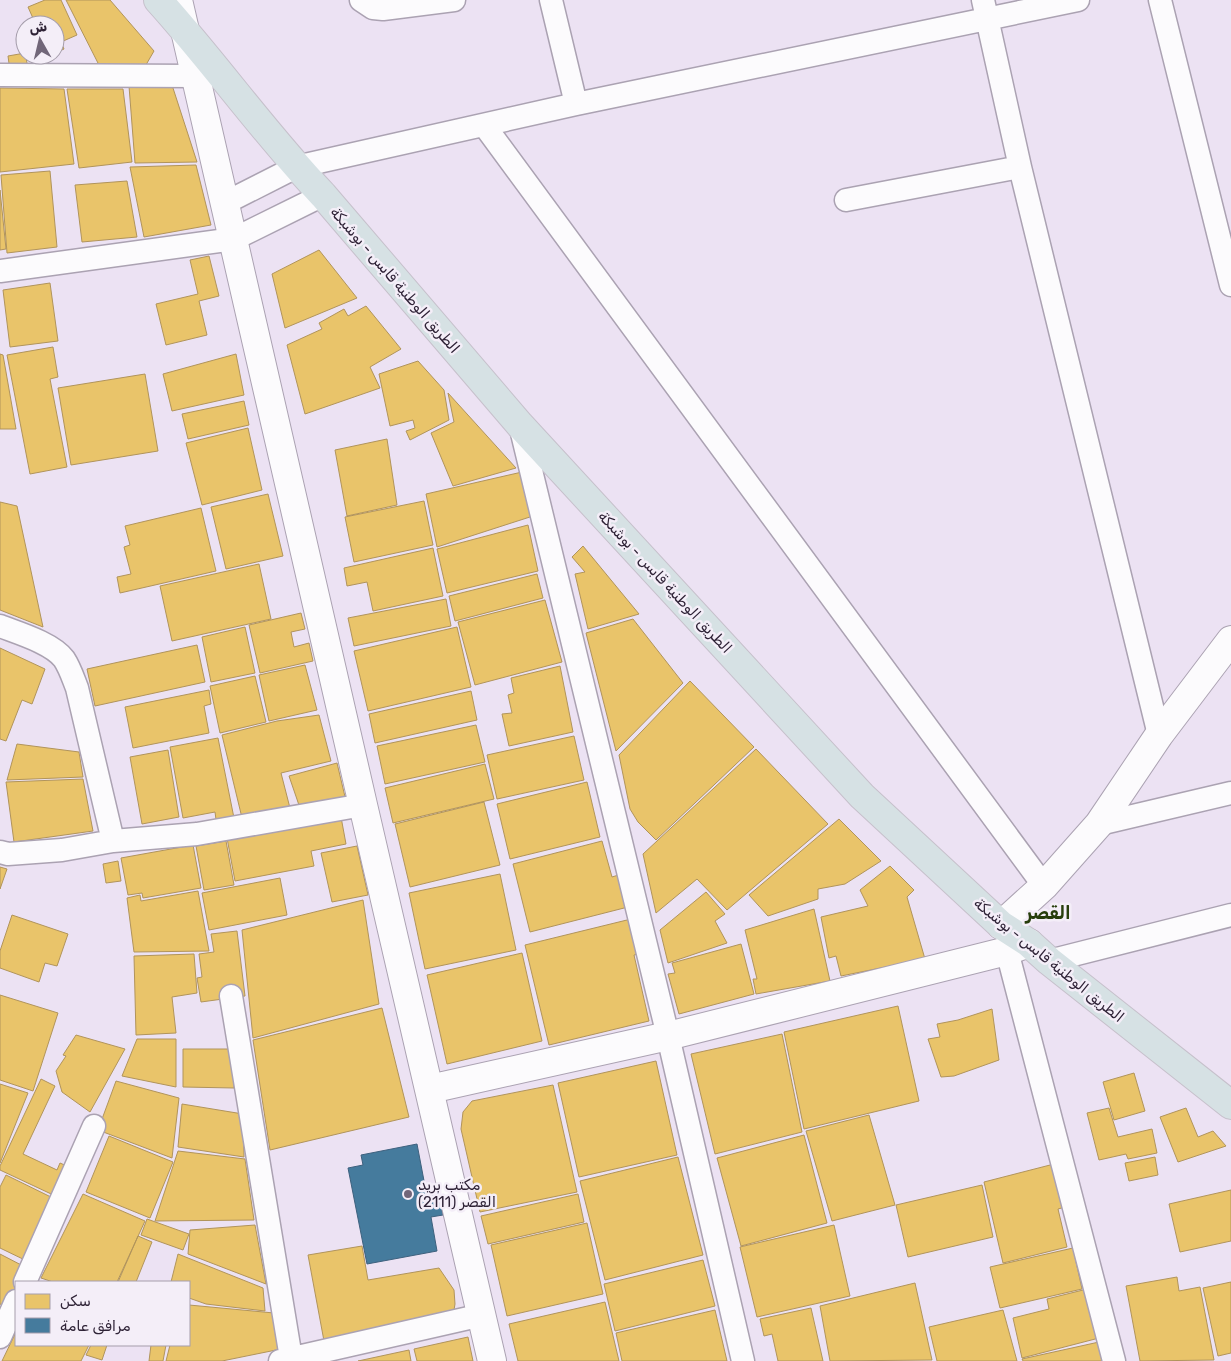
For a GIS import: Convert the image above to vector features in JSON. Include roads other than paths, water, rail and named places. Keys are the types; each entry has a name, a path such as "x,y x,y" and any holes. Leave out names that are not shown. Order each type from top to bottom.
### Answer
{"main road":[{"name":"الطريق الوطنية قابس - بوشبكة","path":"158,0 185,30 296,167 520,426 862,796 1012,939 1049,962 1231,1105"}],"street":[{"path":"178,0 492,1361"},
{"path":"361,0 373,8 384,9 454,0"},
{"path":"551,0 576,104"},
{"path":"225,203 296,167 985,10 1078,0"},
{"path":"1160,0 1231,285"},
{"path":"985,10 1020,167 1159,735"},
{"path":"0,75 196,76"},
{"path":"484,125 1044,886"},
{"path":"846,200 1020,167"},
{"path":"0,271 234,240 322,195"},
{"path":"520,426 668,1036 743,1361"},
{"path":"0,626 50,647 68,665 77,688 113,841"},
{"path":"430,1089 668,1036 1012,939 1044,886 1099,824 1159,735 1231,640"},
{"path":"1099,824 1231,793"},
{"path":"0,852 8,854 62,850 113,841 197,834 363,805"},
{"path":"1049,962 1231,915"},
{"path":"1012,939 1114,1361"},
{"path":"231,996 286,1360 317,1356 482,1315"},
{"path":"25,1281 94,1126"},
{"path":"0,1337 15,1303"}],"place":[{"name":"مكتب بريد القصر (2111)","path":"408,1194"}],"district":[{"name":"القصر","path":"1048,913"}]}
